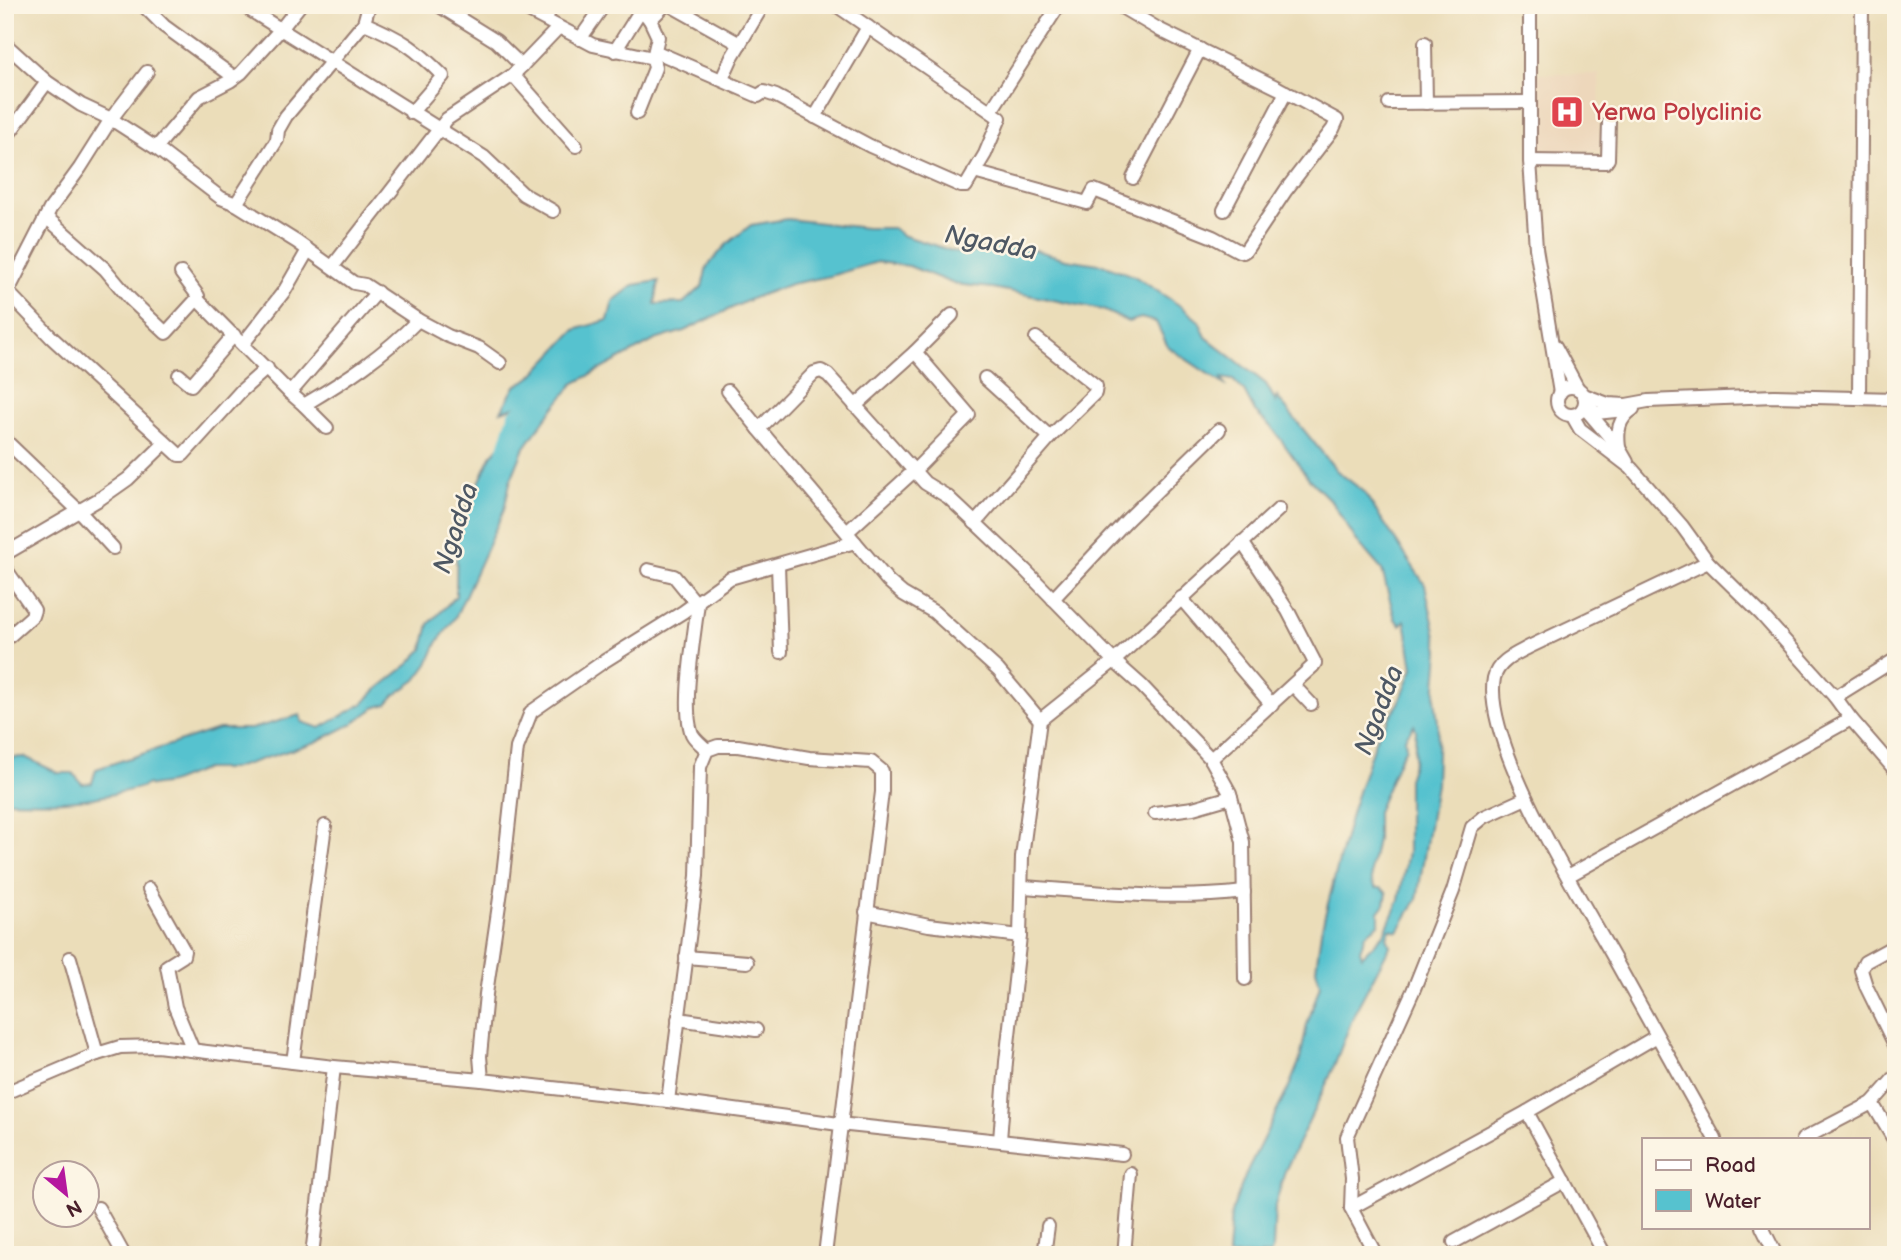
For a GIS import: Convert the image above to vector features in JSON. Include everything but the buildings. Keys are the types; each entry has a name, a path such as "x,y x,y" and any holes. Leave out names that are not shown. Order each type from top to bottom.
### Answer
{"street":[{"path":"143,5 164,26 234,77"},
{"path":"242,5 484,157 523,194 553,211"},
{"path":"156,148 199,97 241,73 300,5"},
{"path":"236,204 277,140 278,130 286,116 364,23 369,5"},
{"path":"438,5 496,41 576,146"},
{"path":"517,5 593,45 653,58"},
{"path":"545,18 554,5"},
{"path":"580,39 604,5"},
{"path":"650,20 665,5"},
{"path":"670,5 740,44"},
{"path":"722,79 763,5"},
{"path":"653,58 659,53 758,96 764,92 776,96 870,146 966,186 985,154 1000,118 836,5"},
{"path":"992,111 1059,5"},
{"path":"974,172 1087,203 1094,190 1213,237 1243,252 1337,122 1335,118 1118,5"},
{"path":"1530,5 1530,160 1536,248 1560,393 1559,408 1572,415 1580,429 1631,468"},
{"path":"1859,397 1862,5"},
{"path":"615,51 640,7 658,37 653,58 655,68 637,113"},
{"path":"364,23 412,46 443,76 411,113"},
{"path":"816,117 867,27"},
{"path":"333,267 447,119 517,70 558,28"},
{"path":"1425,43 1426,103"},
{"path":"5,44 47,82 156,148 221,198 236,204 308,250 354,283 365,285 418,320 479,348 500,363"},
{"path":"1133,178 1199,49"},
{"path":"147,72 111,119 46,216 6,292 179,455 183,455 241,391 267,368"},
{"path":"5,139 47,82"},
{"path":"1224,210 1286,92"},
{"path":"1389,103 1530,102"},
{"path":"1530,160 1606,162 1609,122"},
{"path":"46,216 105,269 130,299 166,333 197,299"},
{"path":"179,375 191,385 238,340 285,290 308,250"},
{"path":"181,273 198,296 197,299 327,428"},
{"path":"290,393 377,292"},
{"path":"855,406 953,315"},
{"path":"304,404 363,370 418,320"},
{"path":"1549,335 1583,399 1631,468 1682,526 1708,562 1761,614 1835,696 1896,771"},
{"path":"975,523 1050,437 1095,393 1096,386 1036,338"},
{"path":"482,1080 480,1056 486,994 502,884 517,748 531,712 730,579 778,565 851,537 969,415 915,352"},
{"path":"759,429 806,379 821,371 828,375 925,483 948,497 1053,598 1211,759 1231,797 1243,842 1245,979"},
{"path":"985,378 1050,437"},
{"path":"1560,393 1568,387 1596,413 1635,408"},
{"path":"728,391 888,581 934,612 998,670 1040,720"},
{"path":"1583,399 1626,405 1648,401 1774,396 1896,399"},
{"path":"1572,415 1583,399"},
{"path":"1619,448 1620,424 1625,415 1648,401"},
{"path":"1053,598 1127,520 1219,430"},
{"path":"5,554 101,498 128,479 165,443"},
{"path":"7,444 78,510 113,548"},
{"path":"1000,1140 1020,936 1022,857 1040,720 1114,661 1279,509"},
{"path":"1211,759 1314,667 1313,659 1288,611 1242,542"},
{"path":"1708,562 1529,646 1504,662 1494,679 1496,720 1526,798 1714,1138"},
{"path":"778,565 781,652"},
{"path":"5,568 34,610 32,616 5,640"},
{"path":"648,570 674,576 697,603 689,699 690,726 693,737 707,750"},
{"path":"1181,598 1272,705"},
{"path":"1835,696 1896,659"},
{"path":"1293,685 1311,704"},
{"path":"1568,876 1851,719"},
{"path":"668,1101 697,876 701,766 707,750 718,746 738,746 809,758 871,762 882,771 882,792 839,1124 839,1147 825,1255"},
{"path":"1155,813 1193,808 1231,797"},
{"path":"1376,1255 1351,1208 1352,1179 1347,1137 1413,992 1452,891 1472,827 1484,817 1526,798"},
{"path":"293,1062 325,825"},
{"path":"1023,887 1119,895 1210,897 1244,892"},
{"path":"149,890 184,951 183,956 167,966 176,1007 193,1050"},
{"path":"866,912 929,925 1020,936"},
{"path":"1896,945 1865,962 1861,970 1896,1047"},
{"path":"686,957 747,962"},
{"path":"70,958 97,1054"},
{"path":"678,1018 756,1030"},
{"path":"1351,1208 1527,1112 1657,1036"},
{"path":"5,1093 97,1054 120,1047 139,1046 482,1080 839,1124 1122,1154"},
{"path":"312,1255 334,1067"},
{"path":"1805,1138 1872,1103 1896,1076"},
{"path":"1872,1103 1896,1143"},
{"path":"1527,1112 1605,1255"},
{"path":"1124,1255 1131,1174"},
{"path":"1454,1242 1565,1181"},
{"path":"102,1215 124,1255"},
{"path":"1044,1255 1048,1226"},
{"path":"1762,1228 1776,1255"}],"shaded area":[{"name":"Yerwa Polyclinic","path":"1535,74 1599,74 1600,151 1535,151"}],"water":[{"path":"787,219 866,228 893,228 902,235 965,255 995,246 1035,250 1066,259 1105,265 1134,276 1182,307 1199,321 1206,337 1266,384 1276,402 1277,397 1337,471 1363,491 1425,585 1439,650 1435,698 1438,723 1436,784 1417,899 1398,931 1390,929 1387,937 1390,946 1355,1012 1330,1076 1285,1171 1275,1206 1273,1248 1270,1255 1228,1255 1231,1213 1248,1169 1300,1060 1307,1025 1320,985 1316,969 1321,931 1352,810 1376,738 1399,703 1413,668 1405,620 1400,625 1395,619 1382,570 1356,540 1332,502 1310,480 1273,429 1255,412 1244,391 1233,380 1222,378 1225,385 1168,347 1156,322 1141,318 1128,322 1103,310 993,288 954,284 909,266 877,262 791,284 753,298 684,331 655,340 573,384 523,450 510,482 504,510 455,618 416,680 387,704 374,708 352,724 316,742 231,769 205,769 170,783 151,786 148,784 78,800 5,801 5,758 25,757 58,773 73,773 82,784 92,783 96,769 218,729 251,729 300,715 302,722 320,728 364,703 423,649 429,624 456,596 457,524 491,456 543,398 501,411 515,386 530,378 575,330 608,320 613,301 634,285 659,281 655,304 683,303 702,287 707,267 726,245 751,225","holes":["1414,725 1414,760 1408,779 1408,852 1399,900 1384,934 1362,956 1360,950 1366,934 1379,924 1379,912 1385,904 1387,893 1376,888 1372,882 1377,812 1406,748 1405,738"]}],"waterway":[{"name":"Ngadda","path":"504,455 516,416 551,387"}],"place":[{"name":"Yerwa Polyclinic","path":"1567,112"}]}
